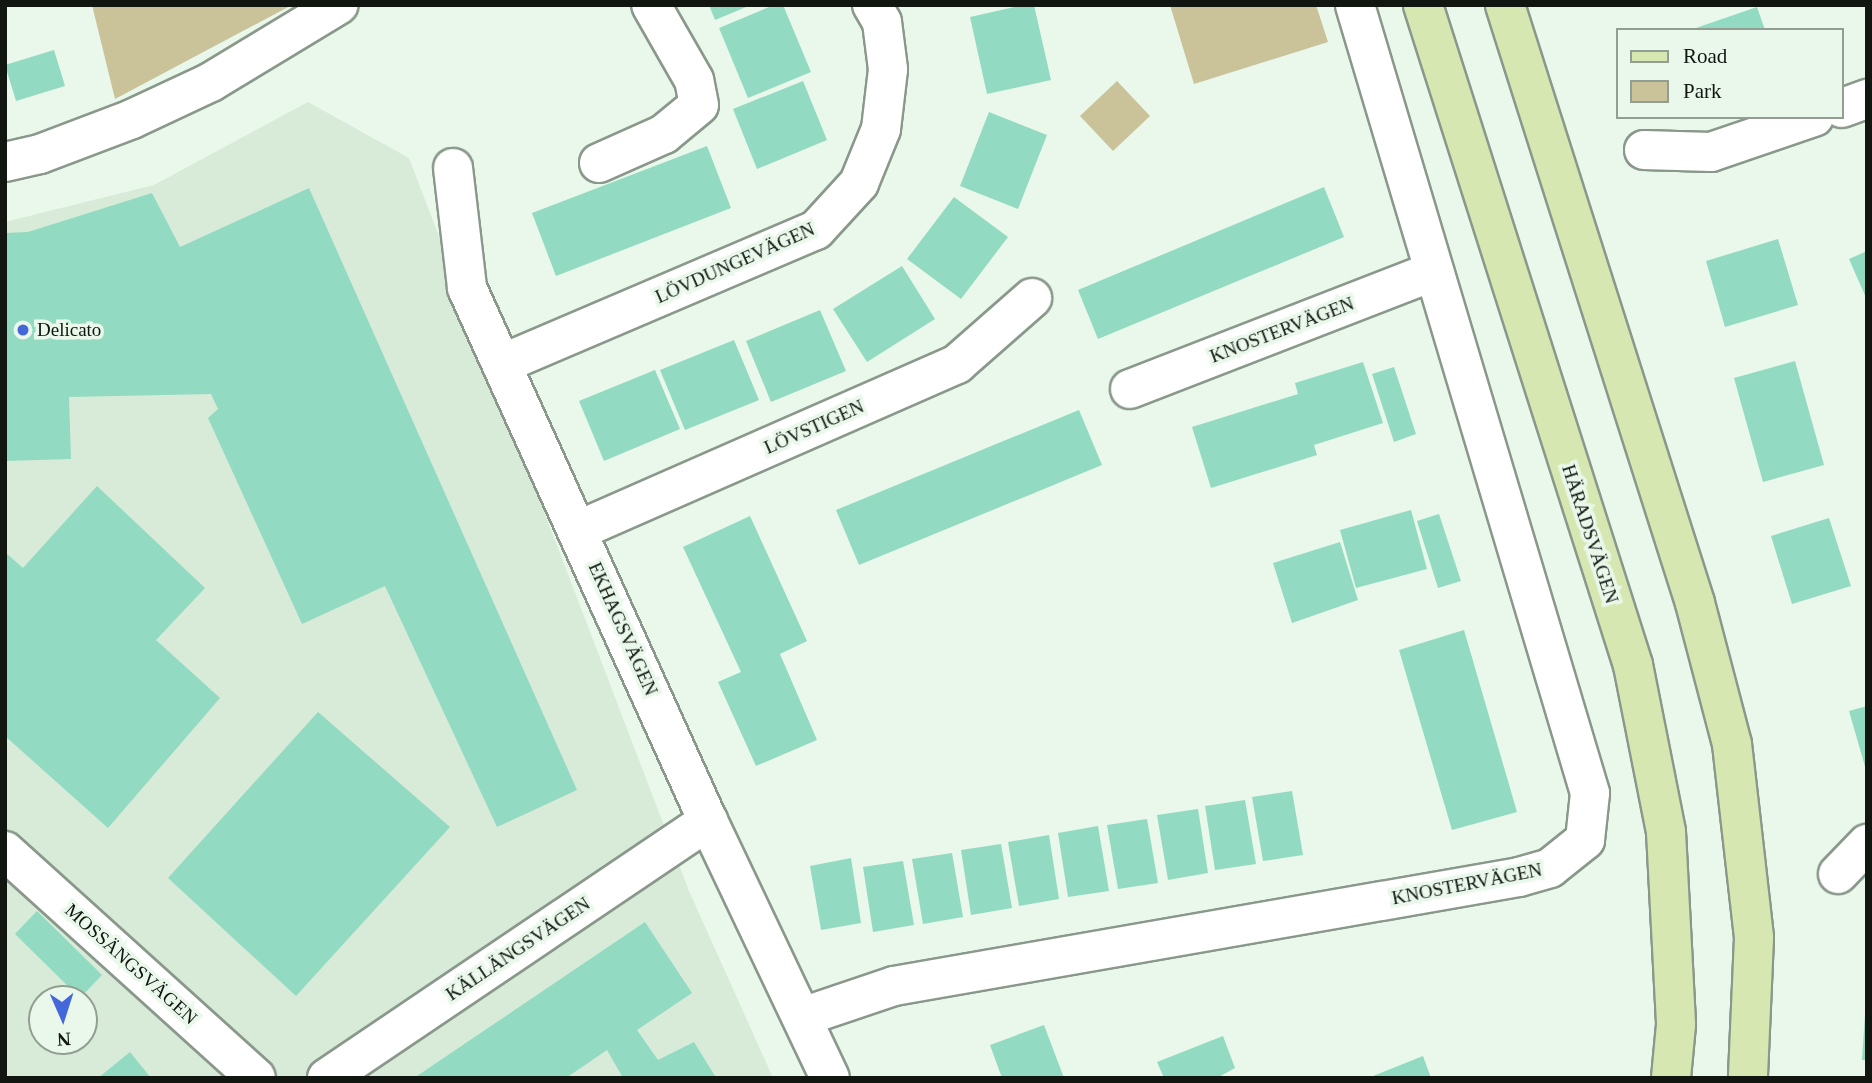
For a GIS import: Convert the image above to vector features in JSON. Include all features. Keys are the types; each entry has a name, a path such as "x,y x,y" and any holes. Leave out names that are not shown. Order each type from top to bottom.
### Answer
{"main road":[{"name":"HÄRADSVÄGEN","path":"1423,5 1633,665 1665,832 1676,1025 1671,1078"},
{"path":"1506,5 1691,591 1732,744 1754,939 1748,1078"}],"street":[{"path":"5,162 40,154 132,120 200,88 338,5"},
{"path":"599,163 664,134 699,105 694,80 651,5"},
{"name":"LÖVDUNGEVÄGEN","path":"504,363 816,230 859,183 881,129 888,69 882,22 872,5"},
{"name":"KNOSTERVÄGEN","path":"802,1017 894,986 1520,877 1550,868 1585,841 1590,793 1355,5"},
{"path":"1844,107 1867,99"},
{"path":"1644,150 1711,152 1808,119"},
{"name":"EKHAGSVÄGEN","path":"453,169 467,288 504,363 708,821 830,1078"},
{"name":"KNOSTERVÄGEN","path":"1130,389 1434,271"},
{"name":"LÖVSTIGEN","path":"579,530 957,364 1032,298"},
{"name":"KÄLLÄNGSVÄGEN","path":"327,1078 708,821"},
{"path":"1838,874 1867,844"},
{"name":"MOSSÄNGSVÄGEN","path":"5,851 256,1078"}],"shaded area":[{"path":"308,102 409,158 689,891 773,1078 5,1078 5,222 154,185"}],"green space":[{"path":"92,5 292,5 115,99"},
{"path":"1170,5 1316,5 1328,42 1194,84"},
{"path":"1117,81 1150,116 1113,151 1080,116"}],"building":[{"path":"709,5 751,5 715,20"},
{"path":"774,5 783,5 811,72 748,98 719,28"},
{"path":"1034,5 1051,80 987,94 970,17"},
{"path":"1757,7 1764,28 1696,28"},
{"path":"54,50 65,86 16,101 5,65"},
{"path":"803,81 827,140 757,169 733,109"},
{"path":"989,112 1047,135 1018,209 960,186"},
{"path":"707,146 731,208 556,276 532,213"},
{"path":"1324,187 1344,237 1098,339 1078,290"},
{"path":"309,188 577,790 497,827 385,586 302,624 208,418 218,409 211,394 69,397 71,459 5,461 5,233 28,232 152,193 180,247"},
{"path":"954,197 1008,237 961,299 907,259"},
{"path":"1778,239 1798,305 1725,327 1706,261"},
{"path":"1867,251 1867,300 1849,259"},
{"path":"902,266 935,319 867,362 833,309"},
{"path":"820,310 846,371 771,402 746,341"},
{"path":"734,340 759,400 685,430 660,370"},
{"path":"1795,361 1824,465 1763,482 1734,378"},
{"path":"1363,362 1383,423 1314,445 1317,455 1211,488 1192,427 1298,394 1295,383"},
{"path":"1394,367 1416,434 1394,442 1372,374"},
{"path":"655,370 680,429 604,461 579,401"},
{"path":"1079,410 1102,465 859,565 836,510"},
{"path":"97,486 205,588 156,640 220,698 108,828 5,736 5,552 23,568"},
{"path":"1411,510 1427,569 1356,588 1340,530"},
{"path":"1439,514 1461,581 1438,588 1417,521"},
{"path":"750,516 807,641 780,654 817,740 756,766 718,682 741,672 683,547"},
{"path":"1829,518 1851,586 1792,604 1771,536"},
{"path":"1340,542 1358,600 1292,623 1273,563"},
{"path":"1464,630 1517,812 1452,830 1399,650"},
{"path":"1867,706 1867,770 1866,770 1849,711"},
{"path":"318,712 450,827 296,996 168,878"},
{"path":"1292,791 1303,855 1263,861 1252,797"},
{"path":"1245,800 1256,864 1215,870 1205,806"},
{"path":"1198,809 1208,873 1168,880 1157,815"},
{"path":"1147,819 1158,883 1118,889 1107,825"},
{"path":"1098,826 1109,891 1068,897 1058,833"},
{"path":"1049,835 1059,899 1019,906 1008,842"},
{"path":"1001,844 1012,908 971,915 961,850"},
{"path":"952,853 963,917 923,924 912,859"},
{"path":"851,858 861,923 821,930 810,866"},
{"path":"903,861 914,925 873,932 863,867"},
{"path":"37,911 102,975 92,985 67,985 15,934"},
{"path":"645,922 692,993 637,1030 658,1060 694,1042 715,1076 623,1078 607,1050 566,1078 414,1078"},
{"path":"1865,1014 1867,1060 1862,1060"},
{"path":"1044,1025 1064,1078 1002,1078 990,1045"},
{"path":"1223,1036 1235,1068 1217,1078 1164,1078 1157,1062"},
{"path":"130,1052 151,1078 98,1078"},
{"path":"1423,1056 1431,1078 1368,1078"}],"place":[{"name":"Delicato","path":"23,330"}]}
